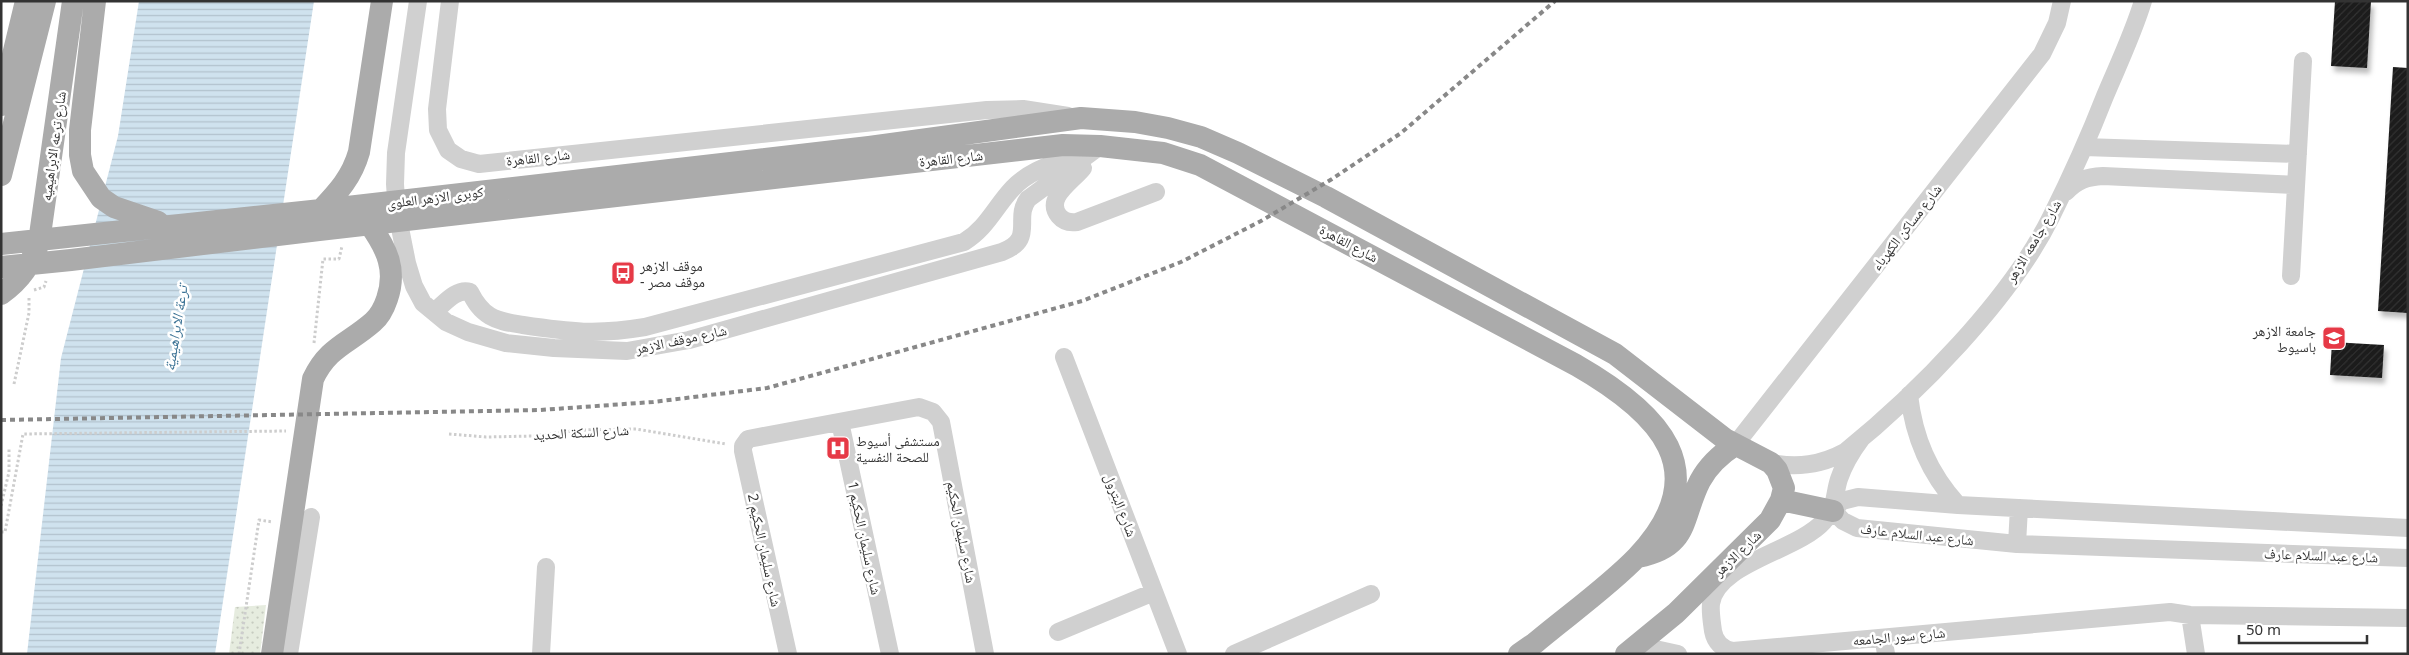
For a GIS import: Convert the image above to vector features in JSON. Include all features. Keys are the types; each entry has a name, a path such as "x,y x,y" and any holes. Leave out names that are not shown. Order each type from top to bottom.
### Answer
{"main road":[{"path":"1,43 11,1"},
{"path":"1,105 26,1"},
{"path":"1,175 45,1"},
{"name":"شارع ترعه الابراهيميه","path":"11,279 33,257 42,224 73,1"},
{"path":"96,1 87,64 80,155 83,171 101,198 114,207 128,214 171,226"},
{"path":"321,210 341,189 354,171 359,152 382,1"},
{"name":"شارع القاهرة","path":"867,157 1081,118 1135,122 1201,137 1238,152 1326,196 1582,335 1645,376 1735,445"},
{"name":"شارع القاهرة","path":"867,157 1062,146 1100,146 1163,153 1200,165 1576,365 1628,398 1643,411 1667,446 1676,469 1677,486 1674,501 1666,517 1636,557"},
{"name":"كوبرى الازهر العلوى","path":"11,279 370,225 867,157"},
{"name":"كوبرى الازهر العلوى","path":"1,244 321,210 867,157"},
{"path":"272,654 313,379 320,364 330,352 375,320 383,308 390,288 390,262 381,240 370,225"},
{"path":"1528,650 1636,557 1657,551 1674,539 1685,523 1700,481 1717,458 1735,445 1771,463 1784,488 1781,500 1833,511"},
{"name":"شارع الازهر","path":"1631,650 1676,613 1763,528 1781,500"}],"street":[{"name":"شارع موقف الازهر","path":"418,1 396,153 395,184 401,235 414,286 423,304 446,322 468,332 506,343 600,351 647,348 689,340 1009,250 1020,239 1024,224 1022,212 1028,198 1100,146"},
{"name":"شارع القاهرة","path":"450,1 437,109 438,130 448,150 461,159 479,164 987,110 1023,109 1053,112 1081,118"},
{"name":"شارع مساكن الكهرباء","path":"1735,445 2042,54 2056,23 2062,1"},
{"name":"شارع جامعه الازهر","path":"1771,463 1786,466 1818,463 1845,452 1909,395 1965,337 2005,288 2037,240 2058,202 2129,42 2143,1"},
{"path":"2291,276 2302,61"},
{"path":"434,312 456,294 466,291 470,292 478,305 488,315 510,324 546,330 596,333 645,327 964,242 980,231 1004,198 1026,177 1040,169 1100,146"},
{"path":"1100,146 1072,182 1056,196 1055,209 1062,219 1077,222 1156,192"},
{"path":"2084,147 2298,154"},
{"path":"2227,182 2228,152"},
{"path":"2058,202 2073,184 2085,177 2103,176 2296,185"},
{"path":"853,271 859,292"},
{"path":"645,327 647,348"},
{"name":"شارع البترول","path":"1064,357 1178,654"},
{"path":"1909,395 1914,428 1926,460 1940,484 1958,505"},
{"name":"شارع سليمان الحكيم","path":"840,422 919,407 933,412 941,422 985,654"},
{"path":"743,446 748,439 840,422"},
{"name":"شارع سليمان الحكيم 1","path":"840,422 890,654"},
{"name":"شارع جامعه الازهر","path":"1833,511 1839,478 1861,439"},
{"name":"شارع سليمان الحكيم 2","path":"743,446 788,654"},
{"path":"1833,511 1842,501 1858,497 1958,505 2408,528"},
{"path":"2017,544 2019,508"},
{"name":"شارع عبد السلام عارف","path":"1833,511 1844,521 1857,528 2017,544 2408,558"},
{"name":"شارع سور الجامعه","path":"1833,511 1814,531 1802,539 1737,571 1717,588 1710,605 1714,636 1723,647 1733,651 2170,612 2190,615 2408,618"},
{"path":"290,654 311,517"},
{"path":"542,654 546,567"},
{"path":"1058,632 1154,592"},
{"path":"1234,654 1371,594"},
{"path":"2190,615 2196,654"},
{"name":"شارع سور الجامعه","path":"1821,654 1885,651 2171,621 2190,615"},
{"path":"1631,650 1678,654"}],"path":[{"path":"314,345 323,259 339,259"},
{"path":"11,279 29,312 14,384"},
{"name":"شارع السكة الحديد","path":"449,434 486,437 534,436 578,430 636,429 743,446"},
{"path":"1,532 5,532 23,434 287,431"},
{"path":"1,506 9,472 9,448"},
{"path":"239,654 259,520 280,522"}],"shaded area":[{"path":"266,605 260,654 229,654 235,607"}],"water":[{"name":"ترعة الابراهيمية","path":"139,1 314,1 215,654 27,654 61,358 118,136"}],"building":[{"path":"2335,1 2371,1 2367,68 2331,66"},
{"path":"2393,67 2408,68 2408,313 2378,311"},
{"path":"2332,342 2384,345 2382,378 2330,375"}],"railway":[{"path":"1,420 540,410 653,402 767,388 1082,301 1181,262 1261,221 1332,179 1401,133 1555,1"}],"place":[{"name":"موقف الازهر - موقف مصر","path":"623,273"},
{"name":"جامعة الازهر باسيوط","path":"2334,338"},
{"name":"مستشفى أسيوط للصحة النفسية","path":"838,448"}]}
